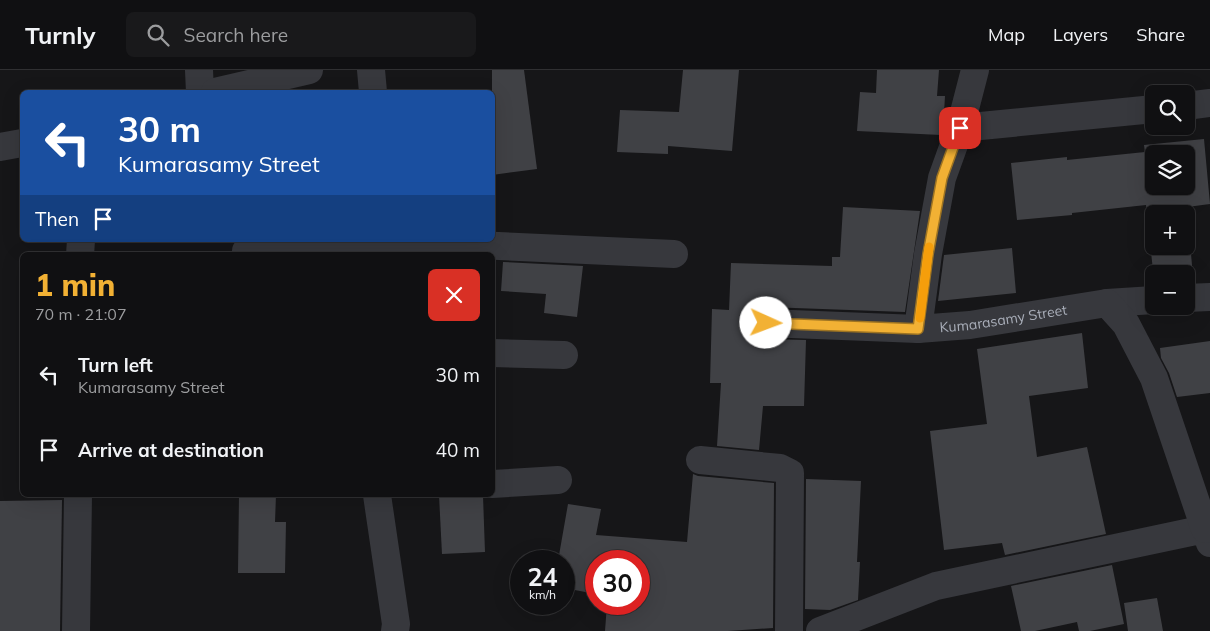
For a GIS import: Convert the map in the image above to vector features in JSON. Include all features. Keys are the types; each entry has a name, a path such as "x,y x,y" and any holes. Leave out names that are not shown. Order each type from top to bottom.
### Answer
{"street":[{"path":"199,70 200,90"},
{"path":"224,90 310,70"},
{"path":"371,70 373,90"},
{"name":"Kumarasamy Street","path":"975,70 960,128 942,178 928,254 918,329 970,324 1107,303 1145,301"},
{"path":"1195,105 1210,103"},
{"path":"960,128 1145,110"},
{"path":"0,147 20,143"},
{"path":"246,251 388,245 674,254"},
{"path":"1195,298 1210,297"},
{"path":"820,631 936,586 1208,533 1154,378 1126,324 1107,303"},
{"path":"766,323 918,329"},
{"path":"495,352 564,355"},
{"path":"700,460 780,468 790,473 789,631"},
{"path":"495,484 558,480"},
{"path":"76,631 78,497"},
{"path":"378,497 396,631"}],"building":[{"path":"492,70 524,70 537,169 495,175 495,90 492,90"},
{"path":"683,70 739,70 732,151 668,146 668,154 617,152 620,110 679,112"},
{"path":"877,70 939,70 937,96 945,96 941,135 857,131 860,92 876,93"},
{"path":"1204,139 1210,204 1195,206 1145,205 1017,220 1011,163 1067,157 1067,160 1145,152 1144,145"},
{"path":"843,207 920,211 905,312 767,307 758,309 750,322 752,330 757,336 765,339 806,340 804,406 763,406 759,450 717,446 721,383 710,383 712,309 729,310 731,263 832,266 832,257 840,257"},
{"path":"1012,248 1016,293 938,301 944,255"},
{"path":"1151,255 1191,255 1192,265 1152,265"},
{"path":"503,262 583,266 577,317 544,313 546,294 501,291"},
{"path":"1082,333 1088,388 1029,396 1037,457 1087,447 1106,534 1005,555 1002,543 944,550 930,431 987,424 977,349"},
{"path":"1210,341 1210,393 1177,397 1169,373 1161,358 1160,348"},
{"path":"693,474 774,483 773,628 728,631 605,631 606,615 650,615 650,550 585,550 585,592 575,590 575,550 560,550 568,504 601,509 596,535 687,542"},
{"path":"806,479 861,481 857,562 860,562 858,600 830,610 805,609"},
{"path":"239,497 276,497 275,522 286,522 285,573 238,573"},
{"path":"439,497 483,497 485,552 442,554"},
{"path":"62,500 60,631 0,631 0,501"},
{"path":"1112,565 1124,624 1090,631 1079,631 1077,622 1035,631 1021,631 1011,586"},
{"path":"1157,598 1163,631 1128,631 1124,603"}],"slow traffic":[{"path":"920,318 929,247"}],"route":[{"path":"766,323 918,329 928,254 942,178 960,128"}]}
